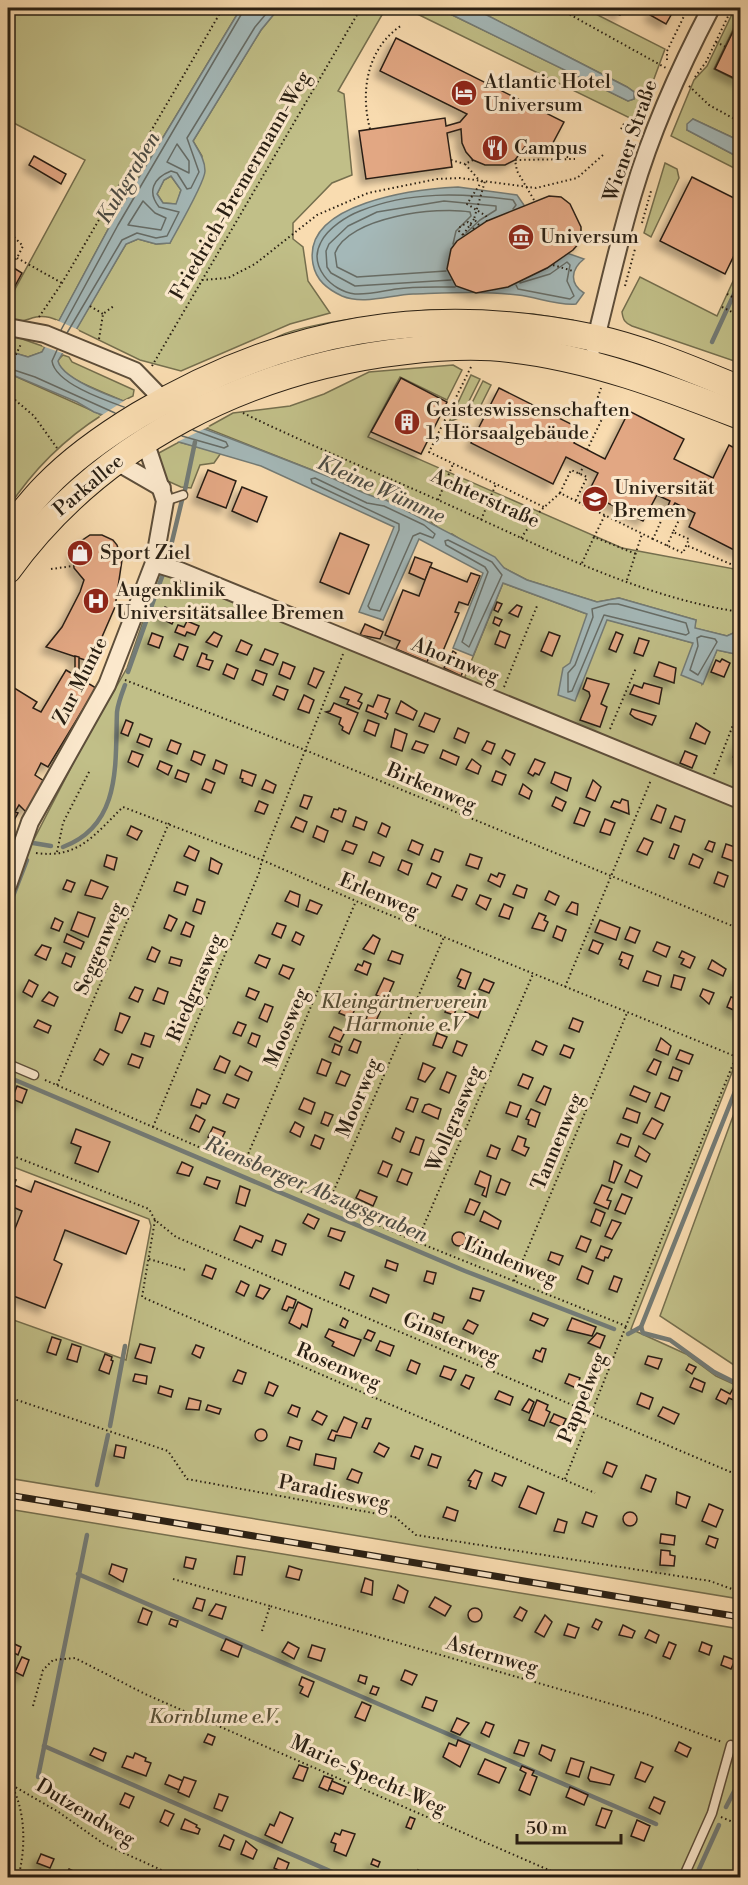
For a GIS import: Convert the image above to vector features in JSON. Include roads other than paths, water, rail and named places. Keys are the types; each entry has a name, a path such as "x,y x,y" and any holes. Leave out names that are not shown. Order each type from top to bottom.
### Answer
{"main road":[{"name":"Parkallee","path":"8,531 46,485 112,432 158,404 221,371 274,351 368,329 457,321 550,330 596,339 666,360 741,389"},
{"name":"Parkallee","path":"8,570 52,517 117,462 145,441 184,417 260,384 370,355 430,348 511,349 599,366 741,416"}],"street":[{"name":"Wiener Straße","path":"599,366 596,339 633,194 672,70 711,8"},
{"path":"8,327 37,332 76,345 135,371 143,378 158,404 184,417"},
{"path":"145,441 148,456 163,494"},
{"path":"117,462 163,494"},
{"name":"Zur Munte","path":"8,885 18,850 46,791 111,674 154,563 163,494"},
{"name":"Ahornweg","path":"154,563 180,571 741,800"}],"lane":[{"path":"163,494 183,495"},
{"path":"8,1064 34,1075"},
{"path":"684,1878 712,1813 731,1745"}],"water":[{"path":"241,8 279,8 261,30 193,141 204,163 204,177 170,243 156,244 138,239 126,244 58,361 63,369 72,377 101,392 221,435 386,500 495,557 504,568 527,580 597,602 619,598 696,620 695,628 727,636 740,630 740,655 717,650 703,684 681,675 693,643 607,620 575,701 558,695 563,668 570,663 587,614 503,583 473,656 453,648 483,573 419,539 383,620 359,612 394,527 261,466 179,442 94,412 77,402 8,373 8,351 28,357 42,352 112,222","holes":["171,176 181,190 176,204 163,203 157,194 164,180"]},
{"path":"438,8 473,8 627,87 634,92 634,99 628,101"},
{"path":"693,119 740,141 740,158 687,130 687,124"},
{"path":"458,187 517,195 526,208 521,277 547,268 567,253 584,259 574,272 574,281 584,293 576,304 562,304 518,295 479,293 413,294 377,299 350,299 327,287 314,270 314,243 325,226 343,213 391,196"}],"waterway":[{"path":"712,342 740,281"},
{"name":"Riensberger Abzugsgraben","path":"185,490 195,442"},
{"name":"Riensberger Abzugsgraben","path":"169,554 182,500"},
{"name":"Riensberger Abzugsgraben","path":"128,672 163,574"},
{"name":"Riensberger Abzugsgraben","path":"63,847 82,837 96,824 105,808 115,771 118,709 125,685"},
{"name":"Riensberger Abzugsgraben","path":"33,843 51,846"},
{"name":"Riensberger Abzugsgraben","path":"8,909 27,860"},
{"name":"Riensberger Abzugsgraben","path":"8,1077 465,1271 614,1329"},
{"path":"641,1327 740,1079"},
{"name":"Riensberger Abzugsgraben","path":"641,1327 643,1333 670,1340 714,1372 740,1385"},
{"name":"Riensberger Abzugsgraben","path":"628,1334 641,1327"},
{"path":"110,1426 125,1346"},
{"path":"97,1485 108,1435"},
{"path":"38,1777 87,1535"},
{"path":"78,1574 656,1824"},
{"path":"44,1746 346,1878"},
{"path":"726,1807 740,1780"},
{"path":"695,1878 719,1825"}],"railway":[{"path":"8,1495 740,1617"}],"place":[{"name":"Atlantic Hotel Universum","path":"464,93"},
{"name":"Campus","path":"495,148"},
{"name":"Universum","path":"521,237"},
{"name":"Geisteswissenschaften 1, Hörsaalgebäude","path":"407,422"},
{"name":"Universität Bremen","path":"595,499"},
{"name":"Sport Ziel","path":"80,553"},
{"name":"Augenklinik Universitätsallee Bremen","path":"96,601"}],"water label":[{"name":"Kuhgraben","path":"129,178"},
{"name":"Kleine Wümme","path":"381,490"}],"park label":[{"name":"Kleingärtnerverein Harmonie e.V","path":"404,1014"},
{"name":"Kornblume e.V.","path":"214,1717"}]}
